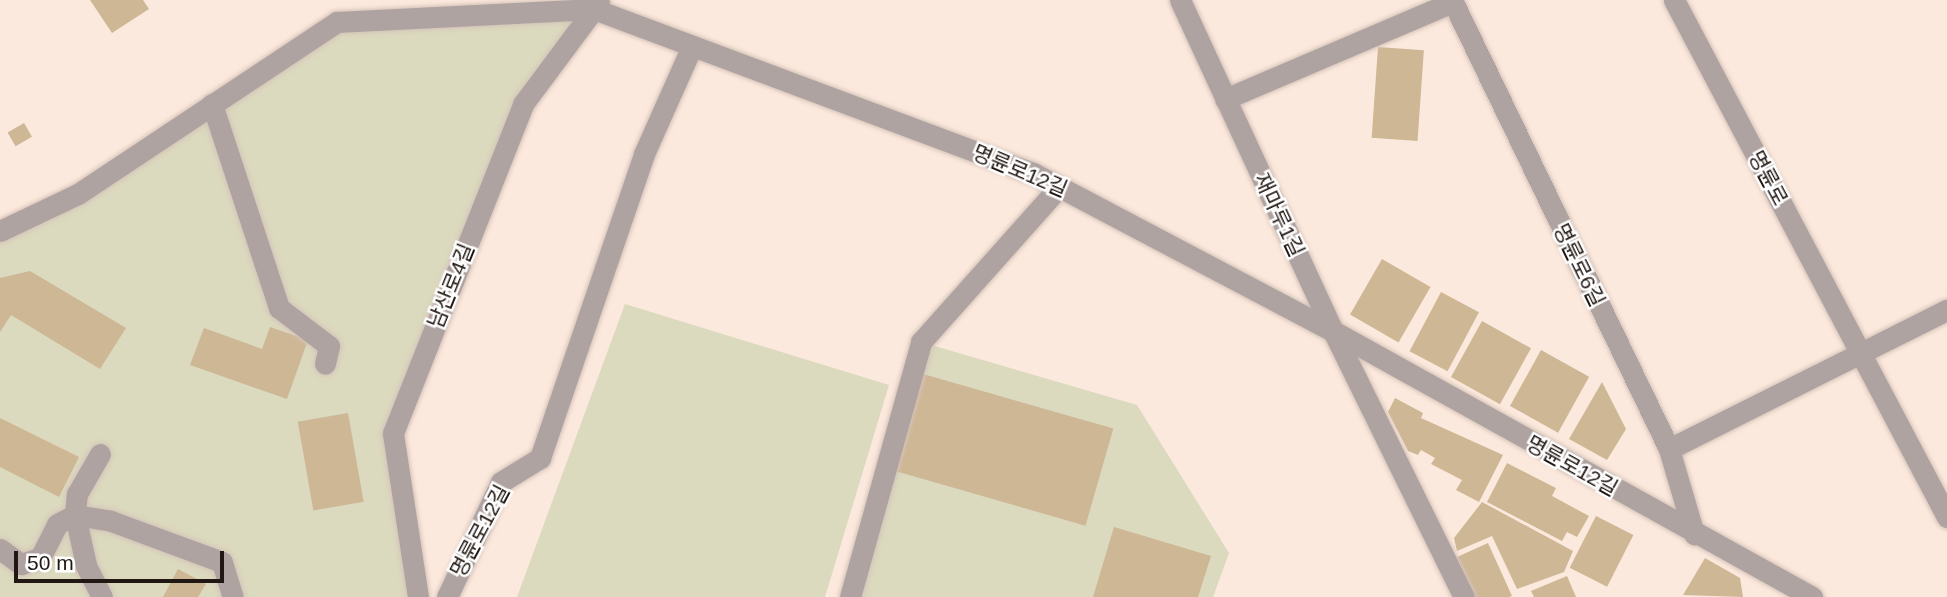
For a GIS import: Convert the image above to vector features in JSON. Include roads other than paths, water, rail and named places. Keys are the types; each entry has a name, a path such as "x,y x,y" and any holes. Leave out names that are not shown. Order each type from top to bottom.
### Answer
{"street":[{"name":"재마루1길","path":"1180,0 1333,331"},
{"name":"명륜로","path":"1674,0 1947,517"},
{"path":"1225,99 1452,1"},
{"name":"명륜로6길","path":"1452,1 1669,449 1694,534"},
{"path":"0,231 78,194 337,22 597,5"},
{"name":"명륜로12길","path":"597,5 692,46 1032,173 1333,331 1694,534 1768,587 1812,597"},
{"name":"남산로4길","path":"418,597 393,432 523,104 597,5"},
{"name":"명륜로12길","path":"447,597 501,482 540,458 644,153 692,46"},
{"path":"212,104 279,308 329,346 325,364"},
{"path":"850,597 921,342 1059,187"},
{"path":"1669,449 1947,310"},
{"path":"1333,331 1464,597"},
{"path":"100,454 77,494 75,515 86,565 102,597"},
{"path":"0,549 21,564 40,558 57,524 75,515 111,521 222,562 233,597"}]}
